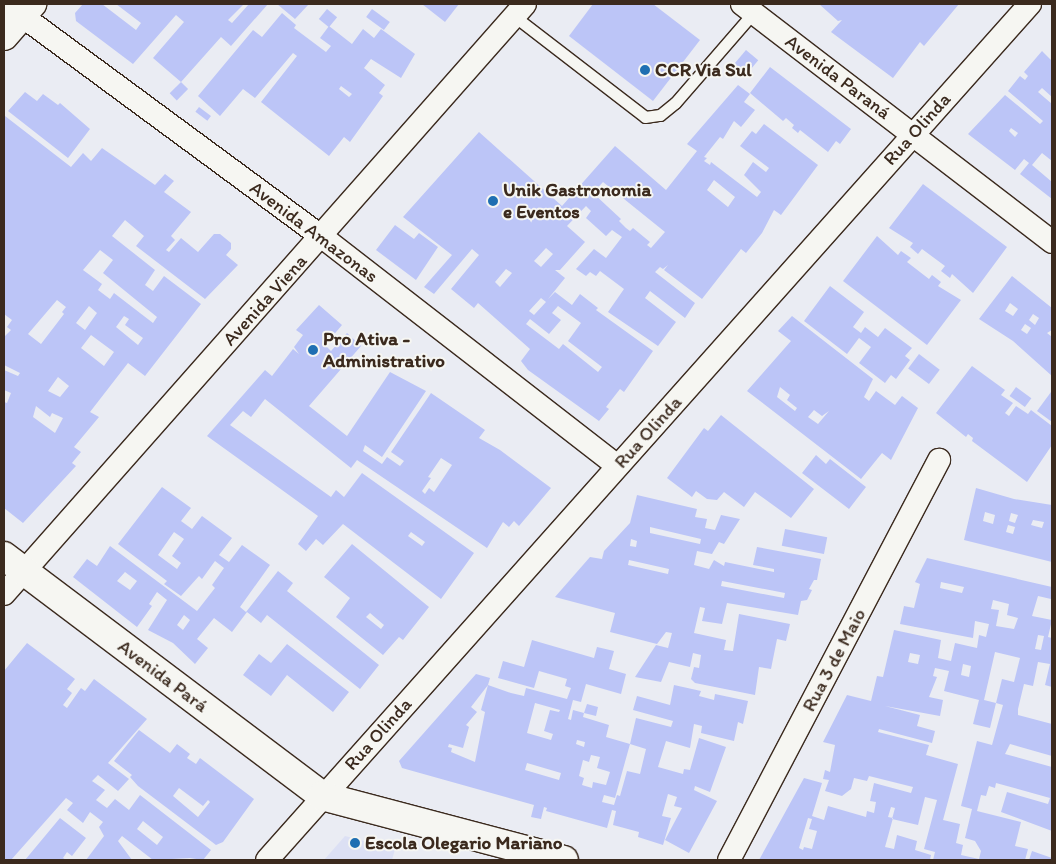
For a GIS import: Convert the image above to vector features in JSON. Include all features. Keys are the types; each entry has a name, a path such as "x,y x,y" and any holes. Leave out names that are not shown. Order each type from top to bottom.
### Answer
{"street":[{"name":"Rua Olinda","path":"267,860 322,796 1030,4"},
{"path":"4,36 20,8"},
{"name":"Avenida Amazonas","path":"20,8 322,236 617,466"},
{"name":"Avenida Paraná","path":"747,8 1052,242"},
{"name":"Avenida Viena","path":"4,594 14,564 322,236 519,10"},
{"name":"Rua 3 de Maio","path":"728,860 939,460"},
{"name":"Avenida Pará","path":"14,564 322,796"},
{"path":"322,796 564,860"}],"lane":[{"path":"519,10 645,117 660,115 675,103 747,8"}],"shaded area":[{"name":"Escola Olegario Mariano","path":"345,836 395,849 392,860 324,860"}],"building":[{"path":"83,4 102,4 136,30 141,23 116,4 244,4 228,20 232,23 249,4 268,4 231,46 221,37 181,82 153,58 184,22 176,15 133,64 76,21 75,13"},
{"path":"277,4 309,4 295,19"},
{"path":"422,4 459,4 445,22"},
{"name":"CCR Via Sul","path":"593,4 653,4 700,40 653,101 569,36"},
{"path":"819,4 959,4 924,46 920,42 893,78 831,32 842,20 838,21"},
{"path":"327,9 337,17 329,27 319,19"},
{"path":"372,9 390,22 384,30 366,17"},
{"path":"282,13 296,25 294,28 326,52 331,46 320,38 329,26 352,44 363,29 374,38 381,29 415,54 401,78 371,59 364,68 385,85 379,93 383,96 350,142 344,137 329,156 261,102 297,56 293,53 255,98 243,89 220,116 198,96 253,30 262,37","holes":["341,86 352,94 349,97 339,89"]},
{"path":"746,50 758,60 744,77 732,67"},
{"path":"1042,51 1052,61 1052,97 1042,88 1038,92 1052,104 1052,161 1042,153 1032,165 1052,182 1052,199 1020,174 1029,163 1024,159 1015,170 968,134 1005,95 1040,124 1043,121 1008,91 1020,76 1025,80 1028,76 1024,72","holes":["1011,128 1018,133 1015,137 1009,131"]},
{"path":"770,67 851,129 840,144 836,141 828,152 800,130 798,133 792,128 794,125 786,118 783,121 750,93"},
{"path":"181,82 188,89 177,100 170,93"},
{"path":"738,85 750,94 744,102 755,110 741,127 734,121 723,139 720,137 704,157 707,158 704,161 710,165 711,162 757,197 761,192 744,175 753,162 766,172 769,168 740,146 752,131 756,134 764,124 818,165 781,215 774,210 762,233 746,253 741,249 702,299 664,270 668,265 663,269 660,267 655,272 695,303 685,318 650,291 645,298 676,322 658,346 608,312 624,289 600,271 596,276 590,272 586,276 576,269 594,249 606,258 622,237 612,230 606,236 586,218 591,211 586,206 567,226 585,242 560,270 555,270 565,278 548,299 555,292 572,305 580,294 598,308 596,310 653,351 624,392 620,389 606,407 609,409 599,421 528,370 521,361 530,349 478,303 474,308 451,289 479,255 472,249 434,294 424,287 452,255 403,217 479,132 562,206 615,146 666,190 697,151 687,144","holes":["714,180 735,197 728,207 707,190","603,182 665,232 651,248 647,245 650,242 633,228 630,231 626,228 619,221 621,219 593,193","546,248 553,254 541,267 534,261","506,269 512,273 500,287 495,282","541,298 546,302 534,315 529,311","558,306 581,323 568,341 602,367 598,372 563,344 559,349 526,324 530,319 549,334 561,320 552,313"]},
{"path":"25,92 37,101 43,94 58,105 60,103 90,129 68,158 8,111"},
{"path":"199,107 211,116 207,121 195,112"},
{"path":"5,116 71,167 83,153 91,161 102,148 155,185 165,174 174,181 164,192 191,212 171,236 175,240 166,250 169,252 181,238 198,252 214,234 220,234 231,243 231,249 226,255 238,265 205,299 136,246 144,236 125,220 112,236 155,270 145,285 153,291 164,276 201,304 145,376 128,363 90,412 99,417 74,447 81,452 72,463 76,466 23,523 4,508 4,402 7,403 11,393 4,390 4,370 18,376 20,373 4,365 4,337 11,330 7,327 12,320 4,314","holes":["100,250 113,260 103,273 157,317 153,323 114,293 110,299 98,290 102,284 83,270","57,300 66,307 62,312 64,314 41,344 28,334","89,306 97,313 85,330 76,323","124,316 129,319 125,325 143,338 138,345 116,327","91,335 114,352 104,366 81,348","58,377 69,386 60,397 48,391","36,406 50,417 52,413 63,418 55,433 33,417"]},
{"path":"923,184 1007,247 973,293 952,274 950,278 941,271 945,266 922,249 918,254 910,247 913,243 889,228"},
{"path":"395,225 414,239 419,233 438,247 416,280 376,250"},
{"path":"877,236 898,255 901,251 911,258 907,262 929,279 932,275 941,282 938,286 961,300 927,345 843,281"},
{"path":"1012,276 1052,308 1052,330 1047,333 1052,337 1052,376 1013,341 979,319","holes":["1010,303 1018,309 1013,316 1005,311","1033,314 1039,318 1035,325 1029,320","1025,324 1031,328 1027,334 1021,330"]},
{"path":"830,286 864,312 853,327 861,333 865,327 878,337 885,328 912,348 905,356 910,360 896,379 891,375 885,383 859,363 871,347 859,338 847,354 804,321"},
{"path":"319,305 342,325 325,345 331,351 347,333 361,346 309,406 347,436 390,372 426,391 382,457 365,445 363,451 382,464 387,457 400,466 404,461 391,452 431,393 485,430 479,438 500,450 551,488 519,526 514,521 509,527 503,522 487,548 357,460 351,468 265,399 251,417 243,411 230,425 331,497 336,490 344,497 362,473 474,553 441,599 343,524 323,545 316,539 306,551 298,544 318,516 207,436 265,370 272,376 293,349 299,354 294,347 303,335 296,330","holes":["441,458 452,465 434,492 429,488 425,494 422,491 431,478 428,477","411,532 425,542 422,546 408,536"]},
{"path":"792,316 873,379 864,397 869,401 876,391 895,405 902,396 918,408 891,460 882,453 861,479 747,391 791,341 778,331","holes":["780,387 790,395 787,400 797,408 795,411 777,397","814,410 822,416 829,411 818,424 808,417"]},
{"path":"919,354 940,370 929,384 908,368"},
{"path":"972,366 1005,390 1001,395 1013,403 1005,413 1009,416 1016,406 1028,414 1031,410 1052,426 1052,445 1027,482 972,441 973,438 968,434 966,437 936,413"},
{"path":"1016,387 1031,398 1025,407 1010,396"},
{"path":"1051,392 1052,394 1052,422 1037,411"},
{"path":"721,415 814,489 791,518 755,492 744,507 724,492 717,500 707,499 696,491 692,497 667,478 704,428 708,431"},
{"path":"816,455 826,464 830,459 866,487 849,509 802,473"},
{"path":"162,487 191,508 181,521 192,529 202,516 232,538 219,555 229,562 242,545 270,565 240,607 246,612 278,571 293,583 287,591 379,665 360,689 267,615 261,623 247,612 232,632 214,618 197,639 208,648 195,664 173,643 148,630 167,600 157,592 149,604 152,606 137,627 73,577 87,559 97,566 110,546 197,611 215,588 212,585 224,568 215,561 202,579 199,576 181,596 164,584 167,581 118,544","holes":["174,532 184,539 172,556 181,563 177,569 158,555","125,572 137,581 130,590 117,581","184,615 190,620 183,630 177,625"]},
{"path":"976,488 1014,499 1052,505 1052,562 964,540","holes":["985,512 995,515 993,524 983,521","1011,513 1018,515 1015,523 1009,521","1033,520 1044,522 1042,528 1031,525","1008,525 1015,527 1013,534 1006,532"]},
{"path":"637,495 697,509 695,517 707,519 705,528 715,530 721,515 740,519 724,544 719,542 712,554 697,551 694,565 709,569 714,560 724,566 725,562 774,572 774,569 753,565 757,547 821,559 817,580 814,580 809,589 812,590 807,600 801,601 798,615 727,603 722,624 702,621 705,608 700,607 694,633 726,640 724,650 733,651 739,614 790,624 786,641 777,639 771,669 759,667 755,695 695,683 691,679 694,667 699,668 701,655 693,653 690,667 669,662 661,682 635,677 656,645 668,648 672,633 666,632 657,644 610,632 615,613 555,597 590,557 602,559 604,551 630,523","holes":["650,527 701,539 700,544 650,533","631,539 637,541 636,547 630,546","629,560 669,569 668,574 628,565","722,581 785,593 784,598 721,586"]},
{"path":"785,529 827,537 824,554 782,546"},
{"path":"352,544 429,607 403,640 399,637 383,655 336,617 350,598 324,577","holes":["370,613 384,625 381,629 366,617"]},
{"path":"927,558 1052,587 1051,599 1038,596 1032,616 1052,620 1048,637 1052,638 1052,687 1045,685 1050,664 1038,662 1033,686 1024,684 1018,715 1052,724 1052,756 1010,744 1005,754 1052,767 1052,831 1001,812 1007,792 1048,804 1050,798 996,783 995,788 989,786 986,796 981,795 977,811 1021,822 1015,846 1028,849 1025,860 933,860 935,852 924,849 937,800 925,797 918,825 893,819 885,847 894,849 897,835 917,841 915,850 931,855 930,860 759,860 804,778 822,783 812,816 824,820 828,806 866,817 867,811 874,813 876,802 870,801 874,783 911,793 913,787 869,776 867,781 854,778 851,789 842,796 825,791 829,780 823,779 825,770 830,772 835,745 823,742 847,695 871,701 877,676 883,677 894,630 941,640 938,658 951,661 955,643 977,648 979,635 986,637 989,624 975,621 973,638 900,624 904,606 914,608 920,584 915,582","holes":["941,582 964,587 962,593 940,588","993,600 1009,604 1007,615 1018,618 1014,629 996,626 999,610 991,609","1038,635 1044,636 1041,650 1035,649","995,652 1020,658 1014,682 1002,679 996,703 984,700","910,653 920,655 918,664 908,662","963,664 971,666 969,677 961,675","935,668 949,671 944,691 979,700 973,724 990,728 996,703 1003,705 992,745 977,741 961,806 972,809 965,838 975,841 981,851 979,859 961,855 963,845 956,843 960,824 943,820 958,764 926,755 929,745 878,732 879,729 932,743 935,731 917,726 920,715 885,706 940,716 943,700 929,697 937,677 933,676","891,807 895,808 892,818 888,817","808,818 812,819 809,829 817,831 812,849 804,847 803,850 799,848"]},
{"path":"532,640 594,658 597,647 614,651 609,669 626,674 621,694 586,684 581,702 573,700 568,719 571,720 573,710 584,713 583,717 609,725 606,737 630,744 636,718 671,727 673,721 633,710 637,696 670,705 674,685 701,691 699,696 714,700 715,694 748,701 743,724 738,722 734,741 701,733 702,726 694,724 690,748 666,741 658,767 683,774 684,769 690,770 699,738 726,747 710,792 695,786 694,790 717,801 689,853 665,840 682,808 674,806 677,797 668,794 662,816 671,818 663,845 638,837 639,832 613,825 616,811 612,810 607,828 546,811 547,808 544,807 541,819 531,817 534,805 402,768 399,761 476,674 490,678 488,685 511,693 524,696 526,688 567,699 571,688 565,686 567,679 539,671 534,688 498,678 503,661 524,667","holes":["488,685 481,710 485,712 475,762 451,752 452,748 448,747 449,744 463,748 469,727 466,725 477,712 471,707","535,703 560,710 559,712 550,710 544,731 553,734 551,740 527,733","577,740 585,742 584,747 576,744","630,744 646,749 640,774 627,771 620,796 617,795 614,805 602,802 604,795 615,798","591,755 600,757 597,768 610,772 606,785 593,782 592,788 582,785 584,778 579,776 583,760 589,762","527,763 561,773 559,780 525,770"]},
{"path":"27,643 75,679 67,689 72,693 63,705 67,708 81,688 85,691 94,679 147,719 108,763 129,779 118,791 98,775 92,781 105,790 96,800 107,808 115,799 129,810 140,795 211,850 203,860 190,858 153,860 122,836 118,841 132,860 86,860 104,836 99,827 103,822 90,812 83,823 67,810 73,803 66,798 11,860 4,860 4,671","holes":["143,821 163,837 157,845 137,829"]},
{"path":"287,644 349,692 333,712 287,675 271,696 243,675 259,654 271,663"},
{"path":"587,704 598,707 596,716 584,713"},
{"path":"139,730 170,753 177,744 190,754 187,758 196,764 200,758 254,799 223,842 216,845 138,786 130,777 132,775 114,761","holes":["179,788 203,806 208,800 210,802 198,817 173,796"]},
{"path":"60,818 86,838 72,856 67,852 63,858 66,860 25,860"},
{"path":"1032,851 1052,858 1052,860 1029,860"}],"place":[{"name":"CCR Via Sul","path":"645,70"},
{"name":"Unik Gastronomia e Eventos","path":"493,201"},
{"name":"Pro Ativa - Administrativo","path":"313,350"},
{"name":"Escola Olegario Mariano","path":"355,843"}]}
